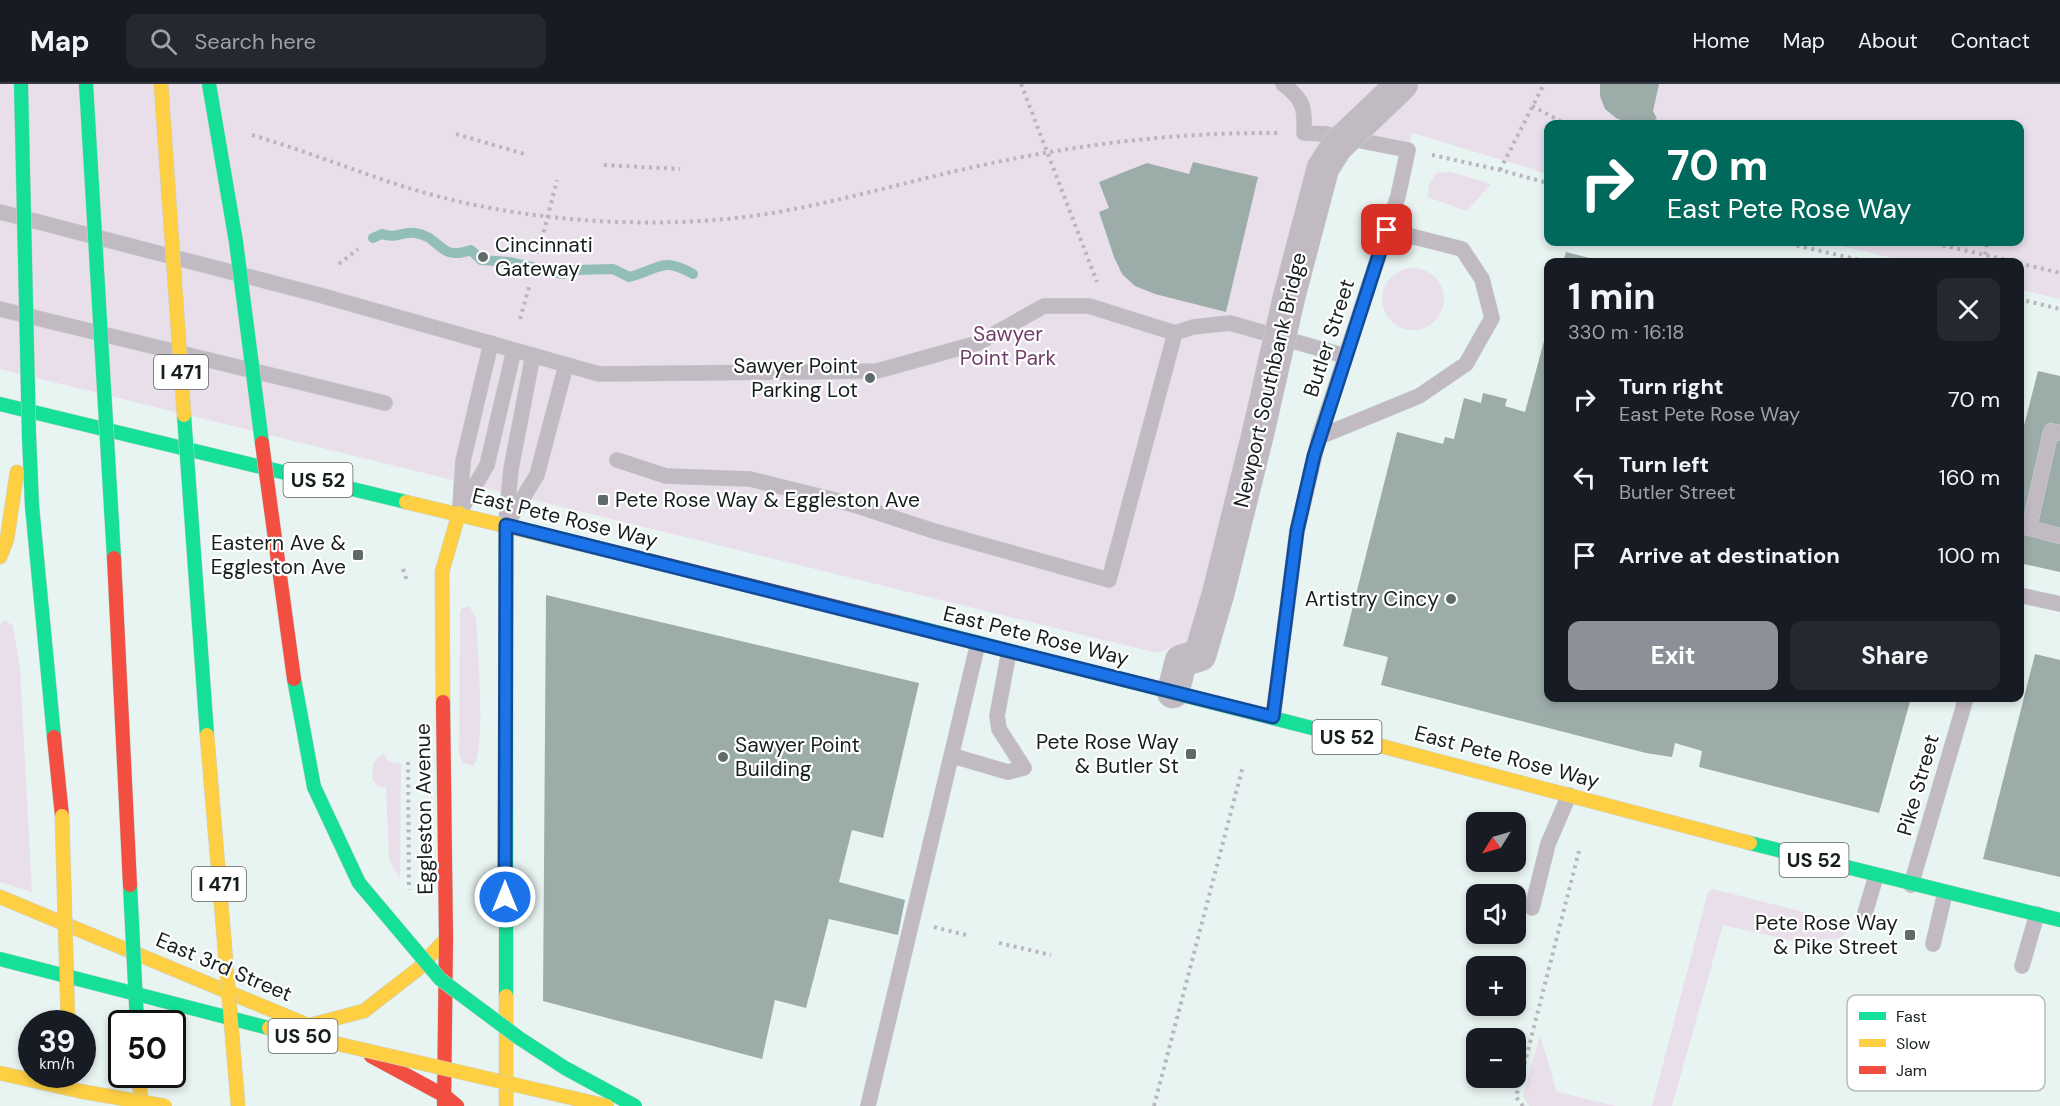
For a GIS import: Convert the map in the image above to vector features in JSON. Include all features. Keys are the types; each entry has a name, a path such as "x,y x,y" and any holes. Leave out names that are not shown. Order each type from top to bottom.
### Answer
{"main road":[{"path":"21,84 32,506 62,816 68,1010"},
{"path":"86,84 119,641 136,1010"},
{"name":"I 471","path":"161,84 200,649 238,1106"},
{"path":"209,84 236,242 290,655 314,787 358,883 440,979 519,1038 565,1068 635,1106"},
{"name":"East Pete Rose Way","path":"0,404 459,513 978,643 1273,717 1911,885 2060,920"},
{"path":"0,557 7,539 17,469 29,436"},
{"name":"Eggleston Avenue","path":"445,1101 447,938 442,572 459,513"},
{"path":"506,525 506,1106"},
{"name":"East 3rd Street","path":"0,897 339,1038 457,1106"},
{"path":"310,1026 364,1011 418,969 447,938"},
{"name":"US 50","path":"0,959 205,1013 607,1106"},
{"path":"0,1073 79,1091 165,1106"},
{"path":"69,1088 70,1106"},
{"path":"140,1088 141,1106"},
{"path":"34,1095 79,1091"}],"street":[{"name":"Newport Southbank Bridge","path":"1173,692 1181,661 1200,655 1218,594 1289,297 1323,168 1337,146 1402,84"}],"lane":[{"path":"1283,84 1295,94 1305,108 1304,133 1326,134 1408,150"},
{"name":"Butler Street","path":"1273,717 1297,531 1319,437 1398,196 1408,150"},
{"path":"0,212 323,296 533,356 615,375 774,370 877,371 978,343 1044,306 1089,306 1175,333 1193,327 1230,323 1345,356"},
{"path":"1319,437 1419,396 1466,364 1492,318 1482,279 1461,249 1387,230"},
{"path":"0,309 385,403"},
{"path":"617,460 666,476 750,479 851,504 934,531 1109,580 1175,333"},
{"path":"459,513 463,461 491,343"},
{"path":"459,513 487,465 514,350"},
{"path":"506,525 511,469 533,356"},
{"path":"506,525 537,474 566,364"},
{"path":"2060,433 2051,431 2029,528 2060,536"},
{"path":"2024,596 2060,604"},
{"path":"868,1106 978,643"},
{"path":"952,756 1008,772 1024,768 999,729 997,717 1008,651"},
{"name":"Pike Street","path":"1911,885 1965,702"},
{"path":"1532,908 1548,844 1569,795"},
{"path":"1863,920 1876,876"},
{"path":"1933,944 1945,893"},
{"path":"2022,966 2037,914"}],"path":[{"path":"1021,84 1098,284"},
{"path":"1500,170 1544,84"},
{"path":"1532,106 1558,120"},
{"path":"248,134 404,187 468,203 549,216 663,222 770,213 822,205 1048,151 1179,134 1304,133"},
{"path":"456,134 528,155"},
{"path":"1408,150 1544,182"},
{"path":"604,165 680,169"},
{"path":"538,254 557,180"},
{"path":"1799,246 1851,258"},
{"path":"1946,246 1997,258"},
{"path":"1985,258 1986,246"},
{"path":"339,264 358,249"},
{"path":"2024,265 2060,273"},
{"path":"520,319 529,287"},
{"path":"2024,300 2060,309"},
{"path":"403,569 410,592"},
{"path":"408,756 409,897"},
{"path":"1154,1106 1243,766"},
{"path":"1523,1106 1516,1097 1579,851"},
{"path":"928,926 966,935"},
{"path":"999,943 1051,955"}],"green space":[{"name":"Sawyer Point Park","path":"0,84 2060,84 2060,299 2024,290 2024,258 1893,258 1841,246 2024,246 2024,120 1544,120 1544,173 1412,133 1408,150 1326,135 1207,634 1157,653 0,369"},
{"path":"1451,172 1491,184 1467,211 1427,197 1429,185 1436,173"},
{"path":"1413,268 1425,270 1435,277 1442,287 1444,299 1442,311 1435,321 1425,328 1413,330 1401,328 1391,321 1384,311 1382,299 1384,287 1391,277 1401,270"},
{"path":"469,606 476,618 480,696 480,740 473,766 463,763 459,755 460,613 462,608"},
{"path":"4,620 13,625 20,668 32,892 0,882 0,626"},
{"path":"383,753 389,762 401,763 400,879 389,860 386,787 378,786 372,779 373,763"},
{"path":"1713,889 1854,925 1841,938 1797,942 1723,925 1672,1106 1652,1106 1708,892"},
{"path":"1540,1035 1557,1092 1617,1106 1529,1106 1523,1096"}],"building":[{"path":"1600,84 1659,84 1653,111 1657,119 1621,120 1605,109 1600,96"},
{"path":"1193,162 1258,177 1226,312 1155,294 1135,286 1122,274 1099,212 1109,208 1099,182 1147,163 1189,174"},
{"path":"1566,252 1589,258 1564,258"},
{"name":"Artistry Cincy","path":"1544,341 1544,702 1910,702 1879,813 1699,767 1702,751 1675,743 1672,757 1646,753 1381,685 1388,657 1343,646 1397,432 1443,444 1445,437 1454,439 1464,398 1481,403 1483,393 1507,399 1505,406 1525,412"},
{"path":"2038,371 2060,376 2060,572 2024,564 2024,426"},
{"name":"Sawyer Point Building","path":"546,595 919,683 883,838 852,830 839,882 905,900 898,935 829,919 806,1008 775,1000 762,1059 543,1001"},
{"path":"2035,654 2060,660 2060,877 1983,859"}],"waterway":[{"path":"373,238 382,234 392,236 415,233 424,235 452,253 471,250 481,260 509,262 563,274 575,270 613,269 629,277 667,265 693,274"}],"traffic: fast":[{"path":"21,84 29,436"},
{"path":"86,84 114,558"},
{"path":"209,84 236,242 262,443"},
{"path":"0,404 406,502"},
{"path":"184,415 207,735"},
{"path":"29,436 32,506 54,737"},
{"path":"506,525 506,996"},
{"path":"897,622 1343,736"},
{"path":"294,679 314,787 359,883 440,979 519,1038 565,1068 635,1106"},
{"path":"1750,843 2060,920"},
{"path":"130,885 136,1010"},
{"path":"0,959 269,1028"}],"traffic: slow":[{"path":"161,84 184,415"},
{"path":"0,557 7,539 17,472"},
{"path":"406,502 635,557"},
{"path":"443,702 442,572 459,513"},
{"path":"207,735 238,1106"},
{"path":"1343,736 1750,843"},
{"path":"62,816 68,1010"},
{"path":"0,897 322,1031"},
{"path":"310,1025 364,1011 418,969 443,942"},
{"path":"506,996 506,1106"},
{"path":"269,1028 607,1106"},
{"path":"0,1073 79,1091 165,1106"},
{"path":"140,1088 141,1106"}],"traffic: jam":[{"path":"262,443 294,679"},
{"path":"635,557 897,622"},
{"path":"114,558 130,885"},
{"path":"443,702 446,938 444,1106"},
{"path":"54,737 62,816"},
{"path":"371,1056 445,1096 457,1106"}],"place":[{"name":"Cincinnati Gateway","path":"483,257"},
{"name":"Sawyer Point Parking Lot","path":"870,378"},
{"name":"Pete Rose Way & Eggleston Ave","path":"603,500"},
{"name":"Eastern Ave & Eggleston Ave","path":"358,555"},
{"name":"Artistry Cincy","path":"1451,599"},
{"name":"Pete Rose Way & Butler St","path":"1191,754"},
{"name":"Sawyer Point Building","path":"723,757"},
{"name":"Pete Rose Way & Pike Street","path":"1910,935"}],"route":[{"path":"505,897 504,586 506,525 1273,717 1280,680 1297,531 1314,456 1387,230"}]}
